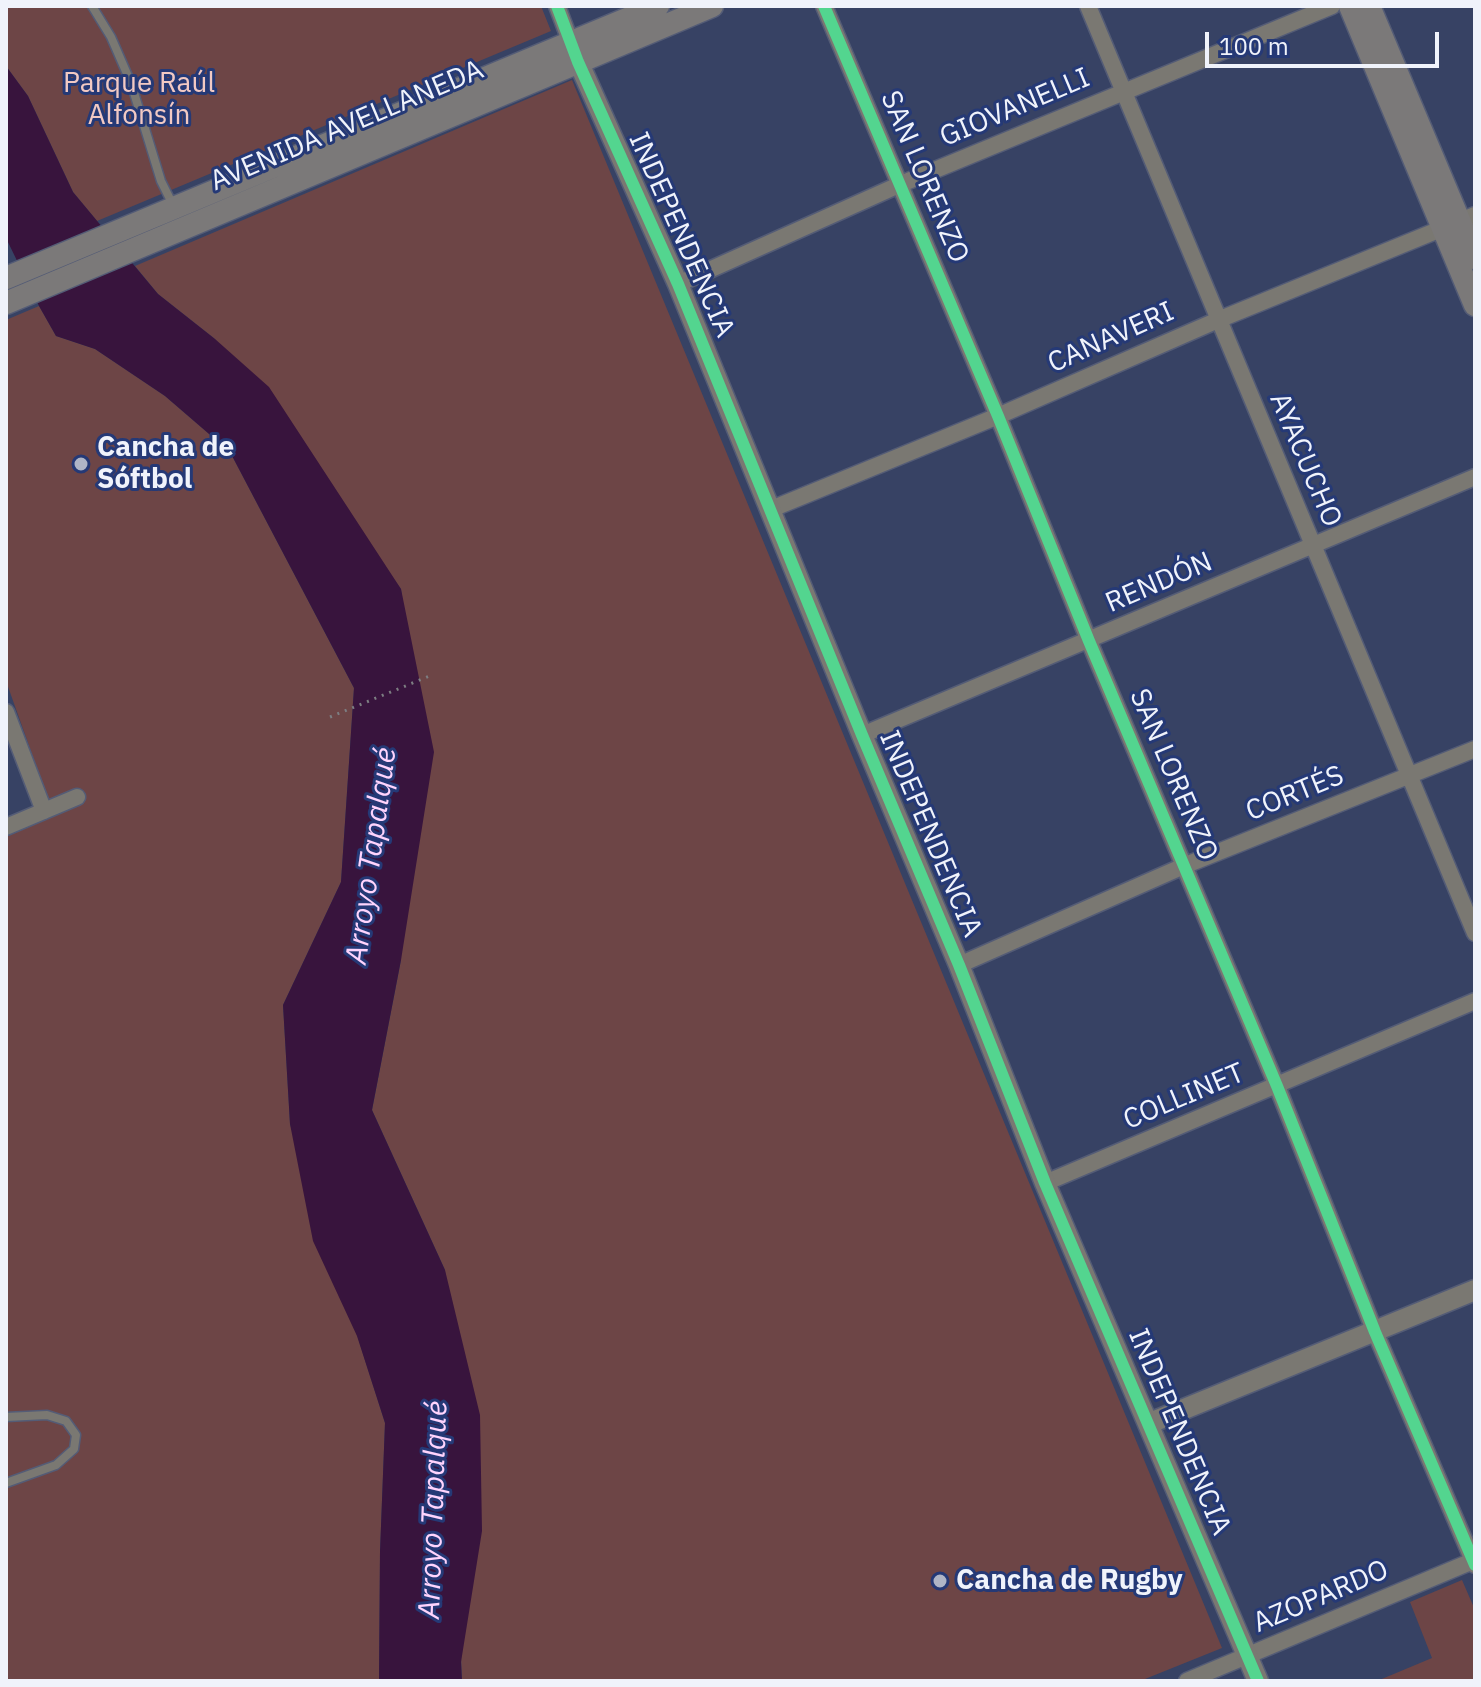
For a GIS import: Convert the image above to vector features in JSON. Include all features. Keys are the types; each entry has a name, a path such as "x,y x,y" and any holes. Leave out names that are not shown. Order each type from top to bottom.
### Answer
{"main road":[{"name":"AVENIDA AVELLANEDA","path":"10,301 183,228 574,52 658,6"},
{"name":"AVENIDA AVELLANEDA","path":"6,278 173,207 574,52 712,6"},
{"path":"1350,6 1460,222 1475,305"},
{"path":"1369,6 1475,258"}],"street":[{"name":"INDEPENDENCIA","path":"557,6 574,52 678,284 959,965 1045,1183 1258,1681"},
{"name":"SAN LORENZO","path":"824,6 1186,865 1375,1332 1474,1562"},
{"name":"AYACUCHO","path":"1088,6 1475,933"},
{"name":"GIOVANELLI","path":"678,284 901,184 1332,6"},
{"name":"CANAVERI","path":"769,510 998,416 1218,320 1460,222"},
{"name":"RENDÓN","path":"862,735 1475,477"},
{"path":"6,712 44,811"},
{"name":"CORTÉS","path":"959,965 1186,865 1475,749"},
{"path":"6,827 77,797"},
{"name":"COLLINET","path":"1045,1183 1475,1001"},
{"path":"1150,1423 1475,1290"},
{"name":"AZOPARDO","path":"1187,1681 1474,1562"}],"lane":[{"path":"92,6 111,37 131,83 161,181 183,228"},
{"path":"6,1417 47,1415 66,1421 76,1435 74,1449 56,1465 6,1483"}],"path":[{"path":"330,717 432,675"}],"green space":[{"name":"Parque Raúl Alfonsín","path":"6,6 541,6 551,31 97,221 73,192 28,96 6,66"},
{"path":"572,80 1222,1648 1140,1681 462,1681 445,1270 372,1110 401,960 405,618 401,589 215,339 158,294 135,266"},
{"path":"39,306 56,336 95,349 165,396 230,452 354,688 341,882 283,1005 290,1124 385,1423 379,1681 6,1681 6,837 54,816 6,681 6,320"},
{"path":"1462,1580 1475,1610 1475,1681 1377,1681 1432,1658 1410,1602"}],"water":[{"name":"Arroyo Tapalqué","path":"6,66 28,96 73,192 158,294 269,387 401,589 434,752 401,960 372,1110 445,1270 480,1415 482,1531 461,1662 462,1681 379,1681 385,1423 357,1336 313,1241 290,1124 283,1005 341,882 354,688 230,452 165,396 95,349 56,336 39,306 6,238"}],"cycle path":[{"path":"557,6 578,62 678,284 959,965 1045,1183 1258,1681"},
{"path":"824,6 998,416 1089,641 1277,1086 1375,1332 1475,1565"}],"place":[{"name":"Cancha de Sóftbol","path":"81,464"},
{"name":"Cancha de Rugby","path":"940,1581"}]}
